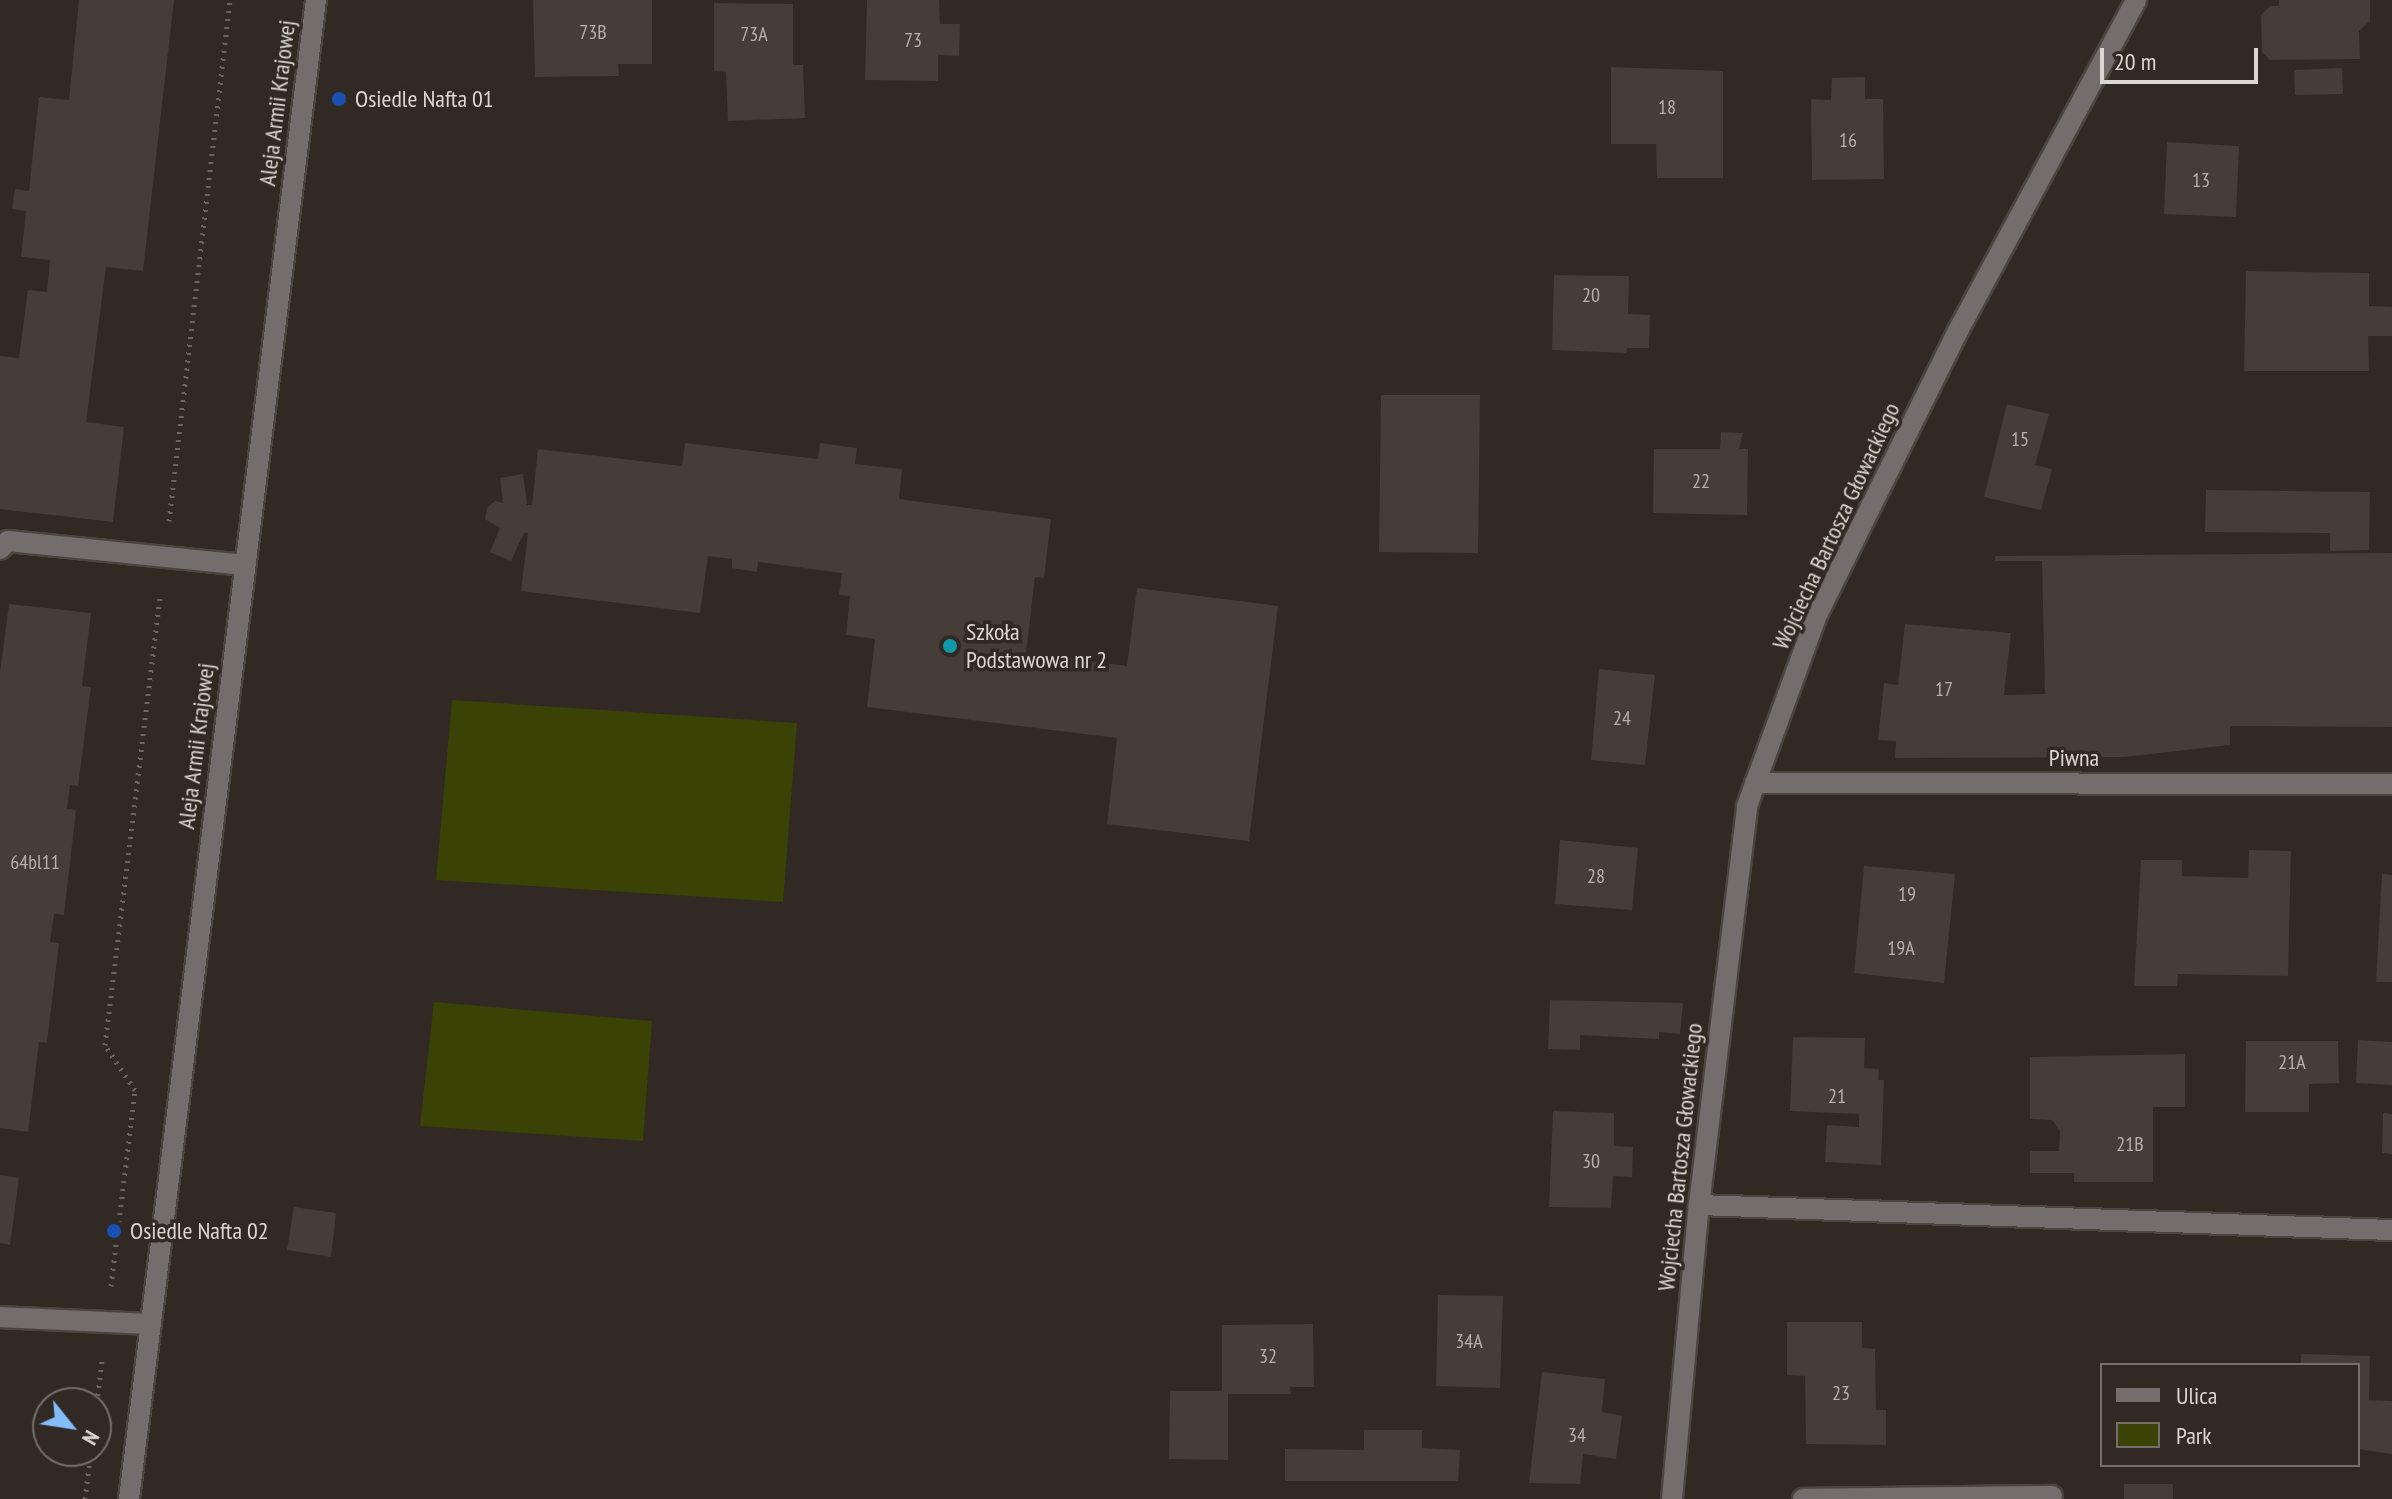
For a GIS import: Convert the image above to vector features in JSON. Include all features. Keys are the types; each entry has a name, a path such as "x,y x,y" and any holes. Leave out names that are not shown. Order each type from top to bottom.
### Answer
{"street":[{"name":"Aleja Armii Krajowej","path":"129,1499 316,0"},
{"name":"Wojciecha Bartosza Głowackiego","path":"1672,1499 1699,1205 1747,806 1816,617 1958,331 2136,0"},
{"path":"0,549 8,541 245,565"},
{"name":"Piwna","path":"1755,783 2392,784"},
{"path":"1699,1205 2392,1230"},
{"path":"0,1317 151,1324"},
{"path":"1803,1499 2052,1496"}],"path":[{"path":"99,1387 135,1090 105,1045 230,0"},
{"path":"85,1499 89,1467"}],"green space":[{"path":"452,700 797,723 783,902 436,880"},
{"path":"434,1002 652,1021 643,1141 420,1126"}],"building":[{"path":"79,0 174,0 143,271 106,267 86,422 124,427 113,522 0,509 0,356 19,358 28,290 47,292 50,260 21,257 26,211 12,209 15,189 29,191 39,97 69,100"},
{"path":"533,0 652,0 652,64 618,64 619,76 535,77"},
{"path":"867,0 939,0 940,24 960,24 959,56 938,55 938,81 865,80"},
{"path":"2279,0 2370,0 2370,21 2359,31 2360,59 2270,60 2262,52 2261,15 2270,6 2279,6"},
{"path":"714,3 793,4 793,65 803,65 805,118 728,121 726,72 714,71"},
{"path":"1611,67 1723,71 1723,178 1657,178 1656,144 1611,144"},
{"path":"2342,68 2343,94 2295,95 2294,70"},
{"path":"1865,77 1865,99 1883,99 1884,179 1812,180 1811,99 1831,100 1832,78"},
{"path":"2167,142 2239,146 2236,217 2164,214"},
{"path":"2246,271 2369,273 2369,306 2392,307 2392,336 2368,336 2369,371 2244,371"},
{"path":"1554,275 1629,276 1628,314 1650,315 1649,348 1627,348 1626,353 1552,350"},
{"path":"1381,395 1480,395 1478,553 1379,552"},
{"path":"2007,404 2049,414 2035,465 2052,469 2041,510 1984,497"},
{"path":"1721,432 1743,433 1739,449 1748,449 1747,515 1653,513 1654,449 1720,449"},
{"name":"Szkoła Podstawowa nr 2","path":"685,443 818,459 820,443 857,448 855,464 902,469 899,499 1051,519 1044,578 1035,577 1026,653 1127,666 1137,588 1278,606 1249,841 1107,824 1117,738 867,707 875,639 846,635 850,596 839,595 842,573 758,562 757,572 732,568 732,559 708,556 700,613 521,591 528,533 524,533 511,561 490,552 500,528 485,519 487,508 495,501 503,503 500,478 523,474 527,505 532,505 538,449 682,466"},
{"path":"2206,490 2370,492 2369,550 2330,551 2330,533 2205,532"},
{"path":"2392,553 2392,727 2230,726 2230,745 2124,757 1895,758 1896,741 1878,740 1884,683 1898,685 1905,624 2011,633 2004,695 2045,694 2042,561 1995,561 1995,556"},
{"path":"9,604 91,613 82,686 91,687 78,786 70,785 67,809 76,810 64,915 54,914 50,942 59,943 47,1043 39,1042 28,1132 0,1128 0,673"},
{"path":"1599,669 1655,675 1645,765 1591,760"},
{"path":"1560,840 1638,848 1632,910 1555,904"},
{"path":"2249,850 2291,851 2288,976 2178,974 2177,986 2134,986 2141,860 2182,860 2182,876 2248,878"},
{"path":"1864,866 1955,874 1944,983 1854,973"},
{"path":"2382,874 2392,875 2392,982 2376,982"},
{"path":"1550,1000 1683,1003 1680,1034 1659,1032 1659,1039 1580,1035 1580,1050 1548,1049"},
{"path":"1793,1037 1865,1038 1864,1068 1879,1069 1878,1080 1884,1080 1881,1165 1825,1162 1827,1125 1859,1127 1859,1114 1790,1111"},
{"path":"2358,1040 2392,1042 2392,1085 2356,1083"},
{"path":"2246,1041 2338,1041 2339,1083 2309,1084 2309,1112 2245,1112"},
{"path":"2185,1054 2185,1107 2153,1107 2153,1182 2074,1182 2074,1173 2030,1173 2030,1151 2059,1151 2060,1131 2052,1120 2030,1119 2030,1057"},
{"path":"1553,1111 1614,1113 1614,1146 1633,1147 1632,1177 1613,1176 1611,1208 1549,1207"},
{"path":"2383,1113 2392,1114 2392,1154 2382,1153"},
{"path":"0,1175 19,1178 10,1245 0,1243"},
{"path":"294,1207 336,1213 331,1257 287,1250"},
{"path":"1438,1295 1503,1296 1500,1388 1436,1386"},
{"path":"1787,1322 1862,1322 1862,1348 1875,1349 1876,1410 1886,1410 1886,1445 1806,1444 1805,1376 1787,1375"},
{"path":"1313,1324 1314,1387 1290,1387 1291,1394 1228,1394 1228,1460 1169,1459 1170,1391 1222,1391 1222,1325"},
{"path":"2301,1354 2370,1356 2369,1400 2392,1401 2392,1454 2360,1449 2360,1363 2301,1363"},
{"path":"1542,1372 1605,1379 1602,1412 1622,1416 1616,1459 1583,1454 1580,1484 1529,1483"},
{"path":"1364,1430 1422,1430 1422,1448 1460,1450 1458,1481 1285,1481 1285,1449 1364,1450"},
{"path":"2124,1484 2173,1484 2173,1499 2124,1499"}],"place":[{"name":"Osiedle Nafta 01","path":"339,99"},
{"name":"Szkoła Podstawowa nr 2","path":"950,646"},
{"name":"Osiedle Nafta 02","path":"114,1231"}]}
